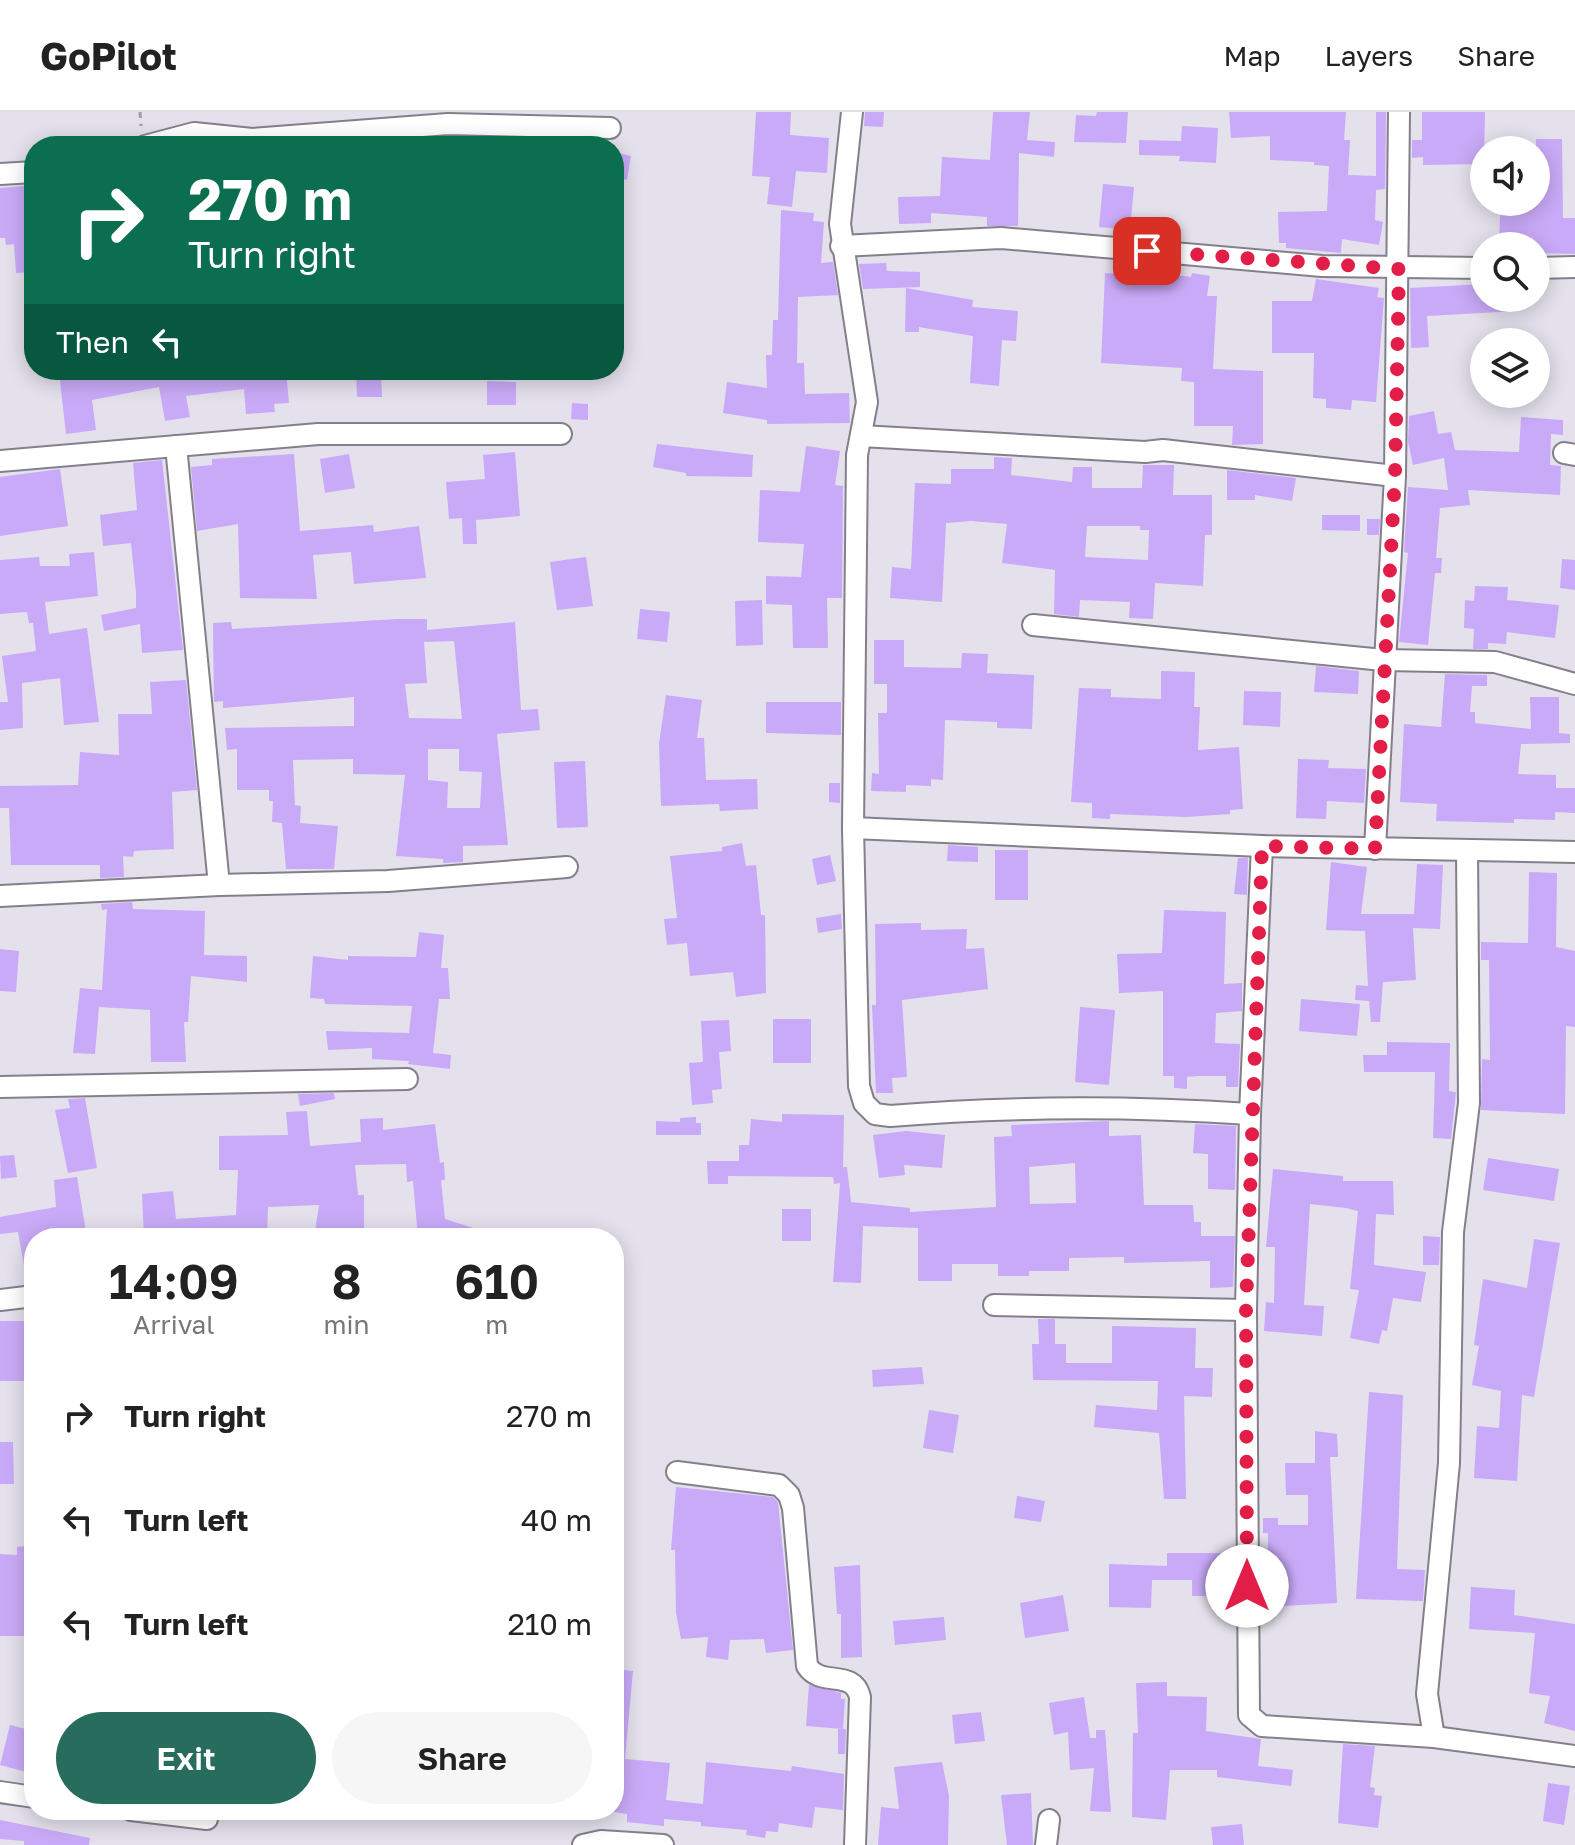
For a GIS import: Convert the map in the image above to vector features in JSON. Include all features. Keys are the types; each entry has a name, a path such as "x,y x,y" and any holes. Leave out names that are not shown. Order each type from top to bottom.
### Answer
{"street":[{"path":"852,112 841,246 867,402 857,455 853,828 859,1086 864,1103 875,1114 1015,1106 1146,1107 1250,1114"},
{"path":"1375,849 1395,476 1399,112"},
{"path":"280,136 451,118 610,128"},
{"path":"183,136 194,133 223,136"},
{"path":"0,174 24,173"},
{"path":"841,246 1001,238 1322,266 1470,268"},
{"path":"1550,268 1575,267"},
{"path":"0,461 318,434 561,434"},
{"path":"861,436 1163,450 1395,476"},
{"path":"176,446 219,885"},
{"path":"1033,625 1383,660 1495,662 1575,684"},
{"path":"853,828 1262,846 1575,852"},
{"path":"1262,846 1250,1114 1246,1310 1249,1715 1262,1726 1434,1737 1575,1756"},
{"path":"1434,1737 1427,1694 1449,1463 1453,1232 1469,1103 1467,850"},
{"path":"0,896 219,885 388,881 567,867"},
{"path":"0,1087 407,1079"},
{"path":"0,1300 24,1297"},
{"path":"994,1305 1246,1310"},
{"path":"677,1472 779,1485 789,1495 793,1508 807,1666 813,1674 822,1678 849,1680 857,1687 860,1697 855,1845"},
{"path":"0,1792 24,1796"},
{"path":"1046,1845 1049,1820"},
{"path":"583,1845 601,1841 663,1845"}],"building":[{"path":"756,112 791,112 790,135 829,138 827,173 796,171 792,207 767,204 770,177 752,176"},
{"path":"865,112 884,112 883,127 864,126"},
{"path":"993,112 1030,112 1027,140 1055,142 1054,157 1019,153 1018,226 987,226 987,217 931,213 931,223 899,224 898,197 940,196 942,157 990,160"},
{"path":"1097,112 1128,112 1126,143 1074,142 1076,115 1096,116"},
{"path":"1229,112 1346,112 1344,140 1350,140 1348,175 1376,176 1376,112 1386,112 1385,189 1376,190 1375,220 1383,222 1379,245 1342,239 1341,253 1286,248 1286,243 1279,243 1278,212 1327,211 1329,166 1314,165 1314,162 1270,160 1270,136 1231,138"},
{"path":"1422,112 1485,112 1485,136 1470,136 1470,164 1423,165 1423,157 1412,158 1412,140 1422,140"},
{"path":"1182,126 1218,128 1216,163 1179,161 1180,156 1139,155 1139,140 1181,141"},
{"path":"1550,139 1562,139 1563,218 1575,218 1575,254 1550,253 1550,232 1499,232 1500,216 1550,216"},
{"path":"624,154 631,156 627,180 624,179"},
{"path":"1103,184 1134,187 1130,230 1099,227"},
{"path":"24,186 24,273 16,273 14,244 6,245 5,238 0,238 0,188"},
{"path":"781,210 814,213 813,221 824,222 821,263 833,262 838,295 798,297 797,363 804,363 805,394 849,393 850,423 767,424 767,420 723,413 727,382 767,388 766,355 772,355 773,320 778,320"},
{"path":"886,263 887,271 920,272 920,287 863,289 859,264"},
{"path":"1151,272 1210,276 1207,296 1217,296 1213,369 1263,371 1263,444 1232,445 1233,426 1194,426 1194,382 1181,381 1182,368 1101,363 1105,273 1150,277"},
{"path":"1316,279 1379,288 1377,297 1384,298 1376,402 1352,400 1351,410 1326,408 1326,399 1313,398 1314,353 1272,353 1272,301 1312,301"},
{"path":"1470,285 1470,312 1500,312 1427,316 1429,347 1411,348 1410,288"},
{"path":"906,288 973,300 972,307 1018,311 1016,341 1002,340 999,386 970,383 973,336 919,327 919,332 905,332"},
{"path":"60,380 287,380 289,403 274,404 275,412 246,414 244,389 186,396 190,417 165,421 159,387 92,400 96,430 66,434"},
{"path":"356,380 381,380 382,397 357,397"},
{"path":"487,381 516,382 516,405 487,405"},
{"path":"572,403 588,404 588,420 571,419"},
{"path":"1434,411 1438,434 1451,432 1455,450 1519,452 1521,417 1563,420 1563,435 1551,434 1550,465 1561,466 1560,495 1468,490 1470,505 1440,508 1436,558 1442,558 1441,573 1435,573 1428,645 1399,642 1408,553 1404,552 1408,487 1448,490 1444,458 1413,465 1408,442 1409,416"},
{"path":"657,444 753,455 752,477 686,476 686,473 653,467"},
{"path":"806,446 840,451 835,485 843,486 842,598 827,598 828,648 793,648 792,605 766,604 766,576 801,577 804,544 758,542 760,490 800,492"},
{"path":"515,452 520,516 476,520 477,544 463,544 462,518 449,519 446,482 485,479 483,455"},
{"path":"294,454 300,531 373,525 374,532 419,526 426,578 354,584 351,552 313,555 317,599 240,598 238,524 197,531 191,467 212,465 212,459"},
{"path":"349,454 355,488 325,493 320,459"},
{"path":"994,457 1012,458 1011,475 1072,482 1073,467 1092,467 1092,488 1142,488 1143,465 1174,465 1173,495 1212,495 1212,535 1205,535 1203,586 1155,583 1153,619 1129,618 1130,602 1080,600 1079,617 1054,614 1055,570 1002,563 1007,524 971,521 946,523 942,602 890,598 892,567 911,569 915,483 951,484 951,469 994,469","holes":["1087,526 1140,526 1140,530 1149,530 1148,560 1085,557"]},
{"path":"162,460 183,650 142,653 140,624 104,631 101,615 136,608 136,592 131,543 103,546 100,515 137,510 133,463"},
{"path":"60,469 68,526 0,536 0,477"},
{"path":"1227,470 1296,478 1292,501 1255,495 1255,500 1227,500"},
{"path":"1322,515 1360,515 1360,531 1322,530"},
{"path":"1367,519 1380,519 1379,535 1367,535"},
{"path":"94,552 98,596 45,602 49,634 87,628 99,722 64,725 60,678 22,683 23,728 0,730 0,702 8,702 2,656 36,651 33,623 29,623 27,612 0,614 0,560 39,557 40,566 70,566 69,554"},
{"path":"586,557 593,606 557,610 550,562"},
{"path":"1562,559 1575,560 1575,590 1560,588"},
{"path":"1475,586 1508,587 1507,600 1559,605 1555,638 1507,632 1506,644 1488,643 1488,649 1473,649 1474,629 1464,628 1465,600 1474,601"},
{"path":"762,600 763,645 736,646 735,601"},
{"path":"640,609 670,612 667,642 637,639"},
{"path":"396,619 427,619 427,630 515,622 521,710 538,709 540,730 497,734 508,845 463,846 463,862 443,863 443,859 396,856 405,775 353,774 353,759 293,760 295,805 301,806 300,823 338,826 334,869 286,869 282,823 272,822 273,801 269,801 269,790 237,790 237,749 227,750 225,728 354,726 354,697 223,708 223,701 214,702 213,623 231,622 232,629","holes":["454,641 462,719 409,718 405,684 427,683 424,642","428,749 459,749 459,771 482,772 480,808 447,808 448,782 428,780"]},
{"path":"874,640 904,640 904,667 961,668 962,653 988,654 987,673 1034,675 1032,729 997,728 997,722 945,720 943,780 931,779 931,786 906,785 906,792 871,791 872,773 879,774 878,713 887,713 887,684 874,684"},
{"path":"1316,666 1359,671 1358,694 1314,692"},
{"path":"1161,671 1195,672 1194,707 1200,707 1198,750 1239,747 1243,809 1230,810 1230,814 1187,817 1110,814 1110,819 1092,818 1092,803 1071,802 1079,688 1111,689 1111,697 1161,699"},
{"path":"1445,674 1487,675 1487,686 1472,686 1470,712 1475,712 1475,723 1531,729 1530,697 1559,697 1559,733 1570,734 1570,743 1521,744 1518,774 1556,775 1556,788 1575,788 1575,813 1555,812 1555,820 1514,819 1514,823 1436,821 1437,804 1400,802 1404,724 1441,727"},
{"path":"186,680 197,790 172,792 174,849 134,851 133,857 123,856 124,877 100,878 100,865 11,865 9,808 0,808 0,786 78,785 80,752 119,755 118,714 152,714 150,682"},
{"path":"1244,691 1281,692 1280,727 1243,725"},
{"path":"666,695 702,700 697,738 704,738 706,780 757,779 758,809 720,811 719,804 661,806 659,744"},
{"path":"766,702 841,702 841,735 766,733"},
{"path":"1298,759 1329,760 1328,768 1366,769 1364,803 1327,801 1326,819 1296,818"},
{"path":"585,761 588,827 557,828 554,762"},
{"path":"829,783 840,783 840,803 829,802"},
{"path":"742,843 746,866 756,865 761,915 765,915 766,993 736,997 733,972 690,976 687,943 667,945 664,919 677,918 670,856 722,851 722,847"},
{"path":"948,845 978,847 978,862 947,861"},
{"path":"995,850 1028,850 1028,900 995,900"},
{"path":"830,855 836,881 817,885 812,859"},
{"path":"1238,858 1248,858 1247,895 1234,894"},
{"path":"1331,862 1367,867 1361,914 1414,914 1417,864 1443,865 1440,929 1413,928 1416,980 1383,982 1380,1022 1371,1022 1369,1001 1355,1000 1356,985 1368,986 1365,931 1326,930"},
{"path":"1529,872 1557,873 1556,947 1575,951 1575,1027 1566,1026 1565,1114 1481,1110 1482,1059 1490,1060 1489,960 1481,960 1481,942 1528,943"},
{"path":"132,902 133,909 205,911 204,955 247,956 247,982 191,976 188,1022 184,1022 186,1062 151,1062 150,1010 99,1007 95,1054 73,1053 80,988 102,990 107,909 102,910 101,904"},
{"path":"1164,910 1226,912 1224,984 1242,983 1242,1011 1216,1013 1215,1043 1240,1044 1238,1087 1226,1087 1226,1076 1198,1076 1187,1077 1187,1089 1174,1088 1174,1076 1163,1076 1163,991 1119,993 1117,954 1162,953"},
{"path":"841,914 842,929 818,933 816,918"},
{"path":"921,923 921,930 967,929 966,949 984,948 988,989 902,1000 907,1077 892,1078 893,1093 876,1093 872,1005 876,1005 875,924"},
{"path":"419,932 444,935 441,968 448,968 450,999 439,999 433,1053 451,1055 450,1069 408,1064 409,1061 372,1059 372,1048 328,1050 326,1031 409,1033 412,1006 325,1004 324,999 310,998 313,956 348,960 348,956 416,957"},
{"path":"0,949 19,951 16,992 0,991"},
{"path":"1301,999 1360,1004 1357,1036 1299,1031"},
{"path":"1080,1007 1115,1010 1109,1085 1075,1082"},
{"path":"773,1019 811,1019 811,1063 773,1063"},
{"path":"729,1020 731,1051 719,1052 722,1089 712,1090 713,1103 692,1105 689,1063 703,1062 701,1021"},
{"path":"1387,1042 1450,1043 1449,1091 1456,1092 1451,1139 1433,1138 1435,1072 1364,1072 1363,1055 1387,1055"},
{"path":"334,1093 335,1099 300,1106 298,1094"},
{"path":"85,1098 97,1168 68,1173 55,1110 70,1108 68,1099"},
{"path":"307,1111 310,1146 361,1142 360,1119 383,1118 383,1130 435,1124 440,1163 444,1162 445,1180 441,1180 445,1219 473,1228 417,1228 413,1181 407,1182 406,1164 355,1165 358,1195 364,1195 364,1228 316,1228 319,1205 268,1207 267,1228 144,1228 142,1194 173,1191 176,1219 236,1215 238,1170 219,1170 219,1136 288,1135 286,1112"},
{"path":"782,1114 844,1115 843,1167 847,1167 851,1202 910,1208 910,1212 996,1207 994,1137 1012,1136 1011,1125 1109,1121 1109,1136 1141,1135 1144,1205 1193,1205 1194,1222 1201,1222 1201,1236 1235,1236 1233,1287 1210,1288 1210,1261 1124,1263 1124,1257 1069,1258 1069,1271 1029,1271 1029,1276 998,1276 998,1264 952,1264 952,1281 918,1281 918,1228 863,1226 861,1283 833,1282 840,1183 834,1184 833,1177 728,1176 728,1184 708,1184 707,1161 739,1161 739,1145 749,1145 751,1119 782,1122","holes":["1075,1163 1076,1203 1030,1204 1029,1167"]},
{"path":"696,1117 696,1123 701,1123 701,1135 656,1135 656,1121 680,1122 680,1118"},
{"path":"1195,1124 1236,1126 1235,1190 1208,1189 1208,1154 1193,1153"},
{"path":"906,1131 945,1135 942,1168 904,1165 905,1175 879,1178 873,1135"},
{"path":"14,1155 17,1177 1,1179 0,1156"},
{"path":"1488,1158 1559,1169 1554,1201 1483,1190"},
{"path":"1273,1169 1343,1176 1343,1181 1393,1181 1394,1215 1376,1214 1374,1265 1426,1272 1421,1302 1393,1298 1387,1331 1382,1330 1379,1344 1350,1338 1359,1290 1350,1289 1358,1211 1346,1208 1310,1204 1304,1305 1324,1306 1322,1336 1264,1331 1266,1302 1274,1303 1275,1247 1266,1247"},
{"path":"77,1177 85,1228 24,1228 24,1266 18,1232 0,1234 0,1217 56,1207 54,1180"},
{"path":"782,1209 811,1209 811,1241 782,1241"},
{"path":"1423,1236 1440,1237 1439,1265 1423,1265"},
{"path":"1534,1239 1560,1243 1534,1397 1522,1395 1517,1481 1474,1478 1477,1426 1499,1428 1501,1391 1472,1385 1479,1346 1474,1345 1483,1279 1527,1288"},
{"path":"1038,1319 1055,1319 1055,1344 1066,1344 1066,1363 1112,1363 1112,1326 1196,1328 1195,1368 1213,1368 1212,1397 1184,1396 1186,1499 1164,1499 1159,1433 1094,1427 1096,1405 1157,1410 1158,1381 1033,1380 1032,1344 1039,1344"},
{"path":"0,1321 24,1321 24,1381 0,1381"},
{"path":"922,1367 924,1384 873,1387 872,1370"},
{"path":"1369,1392 1403,1395 1397,1569 1425,1570 1423,1601 1356,1599"},
{"path":"929,1410 959,1415 953,1453 923,1448"},
{"path":"1315,1431 1337,1434 1338,1457 1330,1457 1337,1603 1267,1607 1268,1533 1263,1533 1263,1518 1278,1518 1278,1525 1308,1525 1308,1495 1286,1495 1285,1463 1315,1463"},
{"path":"0,1442 13,1442 14,1484 0,1484"},
{"path":"676,1487 773,1497 778,1502 793,1650 766,1653 764,1639 730,1640 728,1660 706,1657 708,1637 681,1639 676,1613 675,1550 671,1550"},
{"path":"1017,1496 1045,1501 1041,1522 1014,1518"},
{"path":"24,1546 24,1636 0,1636 0,1554 17,1555 17,1547"},
{"path":"1167,1553 1220,1553 1220,1572 1228,1572 1229,1596 1192,1596 1192,1580 1152,1580 1151,1608 1109,1607 1109,1564 1167,1566"},
{"path":"860,1565 862,1657 841,1658 841,1614 837,1614 834,1567"},
{"path":"1471,1587 1515,1590 1514,1615 1575,1624 1575,1731 1544,1723 1550,1696 1529,1693 1535,1633 1469,1629"},
{"path":"1063,1595 1069,1631 1025,1638 1020,1603"},
{"path":"944,1617 946,1640 895,1645 893,1621"},
{"path":"624,1670 633,1671 625,1759 670,1763 666,1800 703,1804 706,1762 791,1771 792,1766 844,1774 843,1810 815,1807 812,1828 779,1823 778,1832 766,1831 765,1838 746,1835 747,1830 701,1826 701,1822 664,1819 664,1826 627,1822 627,1814 624,1814"},
{"path":"1167,1682 1167,1696 1207,1697 1206,1731 1261,1739 1258,1766 1293,1770 1291,1786 1217,1777 1217,1770 1170,1770 1166,1820 1132,1817 1133,1733 1138,1733 1136,1683"},
{"path":"809,1685 841,1693 841,1699 845,1699 843,1729 806,1726"},
{"path":"1084,1697 1090,1738 1096,1738 1096,1730 1105,1730 1111,1812 1090,1811 1094,1768 1070,1770 1068,1732 1054,1735 1049,1703"},
{"path":"981,1712 985,1741 955,1744 952,1715"},
{"path":"10,1725 24,1728 24,1771 0,1765"},
{"path":"838,1729 846,1729 845,1754 838,1754"},
{"path":"1343,1744 1375,1746 1370,1787 1375,1788 1374,1795 1382,1796 1378,1828 1338,1823"},
{"path":"942,1762 949,1796 948,1845 878,1845 881,1807 899,1809 894,1767"},
{"path":"1548,1783 1570,1786 1564,1825 1543,1821"},
{"path":"1031,1793 1033,1845 1007,1845 1001,1795"},
{"path":"0,1820 90,1838 89,1845 24,1845 24,1841 0,1839"},
{"path":"1242,1824 1244,1845 1213,1845 1211,1827"}],"route":[{"path":"1147,251 1322,266 1399,269 1395,476 1375,849 1262,846 1250,1114 1246,1310 1247,1586"}]}
